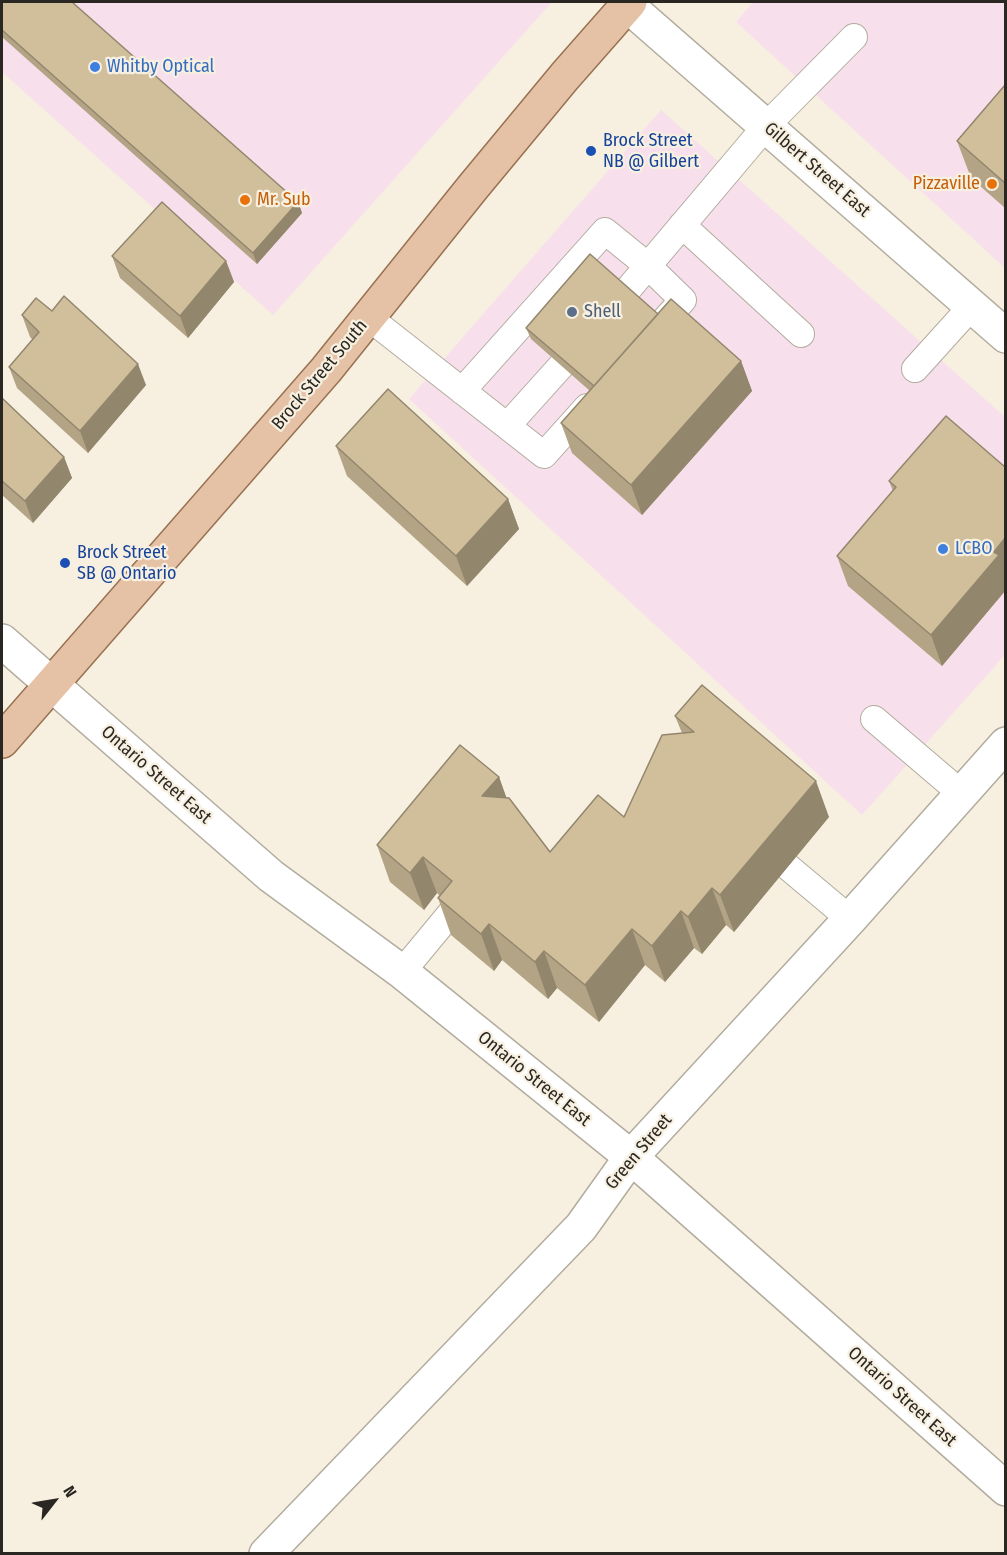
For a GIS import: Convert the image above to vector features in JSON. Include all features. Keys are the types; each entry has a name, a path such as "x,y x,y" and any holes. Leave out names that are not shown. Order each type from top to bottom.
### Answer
{"main road":[{"name":"Brock Street South","path":"2,741 326,370 473,187 629,3"}],"street":[{"name":"Gilbert Street East","path":"629,3 1005,336"},
{"name":"Ontario Street East","path":"2,641 271,876 402,972 631,1157 1005,1489"},
{"name":"Green Street","path":"266,1554 581,1227 631,1157 850,919 1005,744"}],"lane":[{"path":"624,292 766,126 854,37"},
{"path":"682,225 801,334"},
{"path":"462,391 605,231 648,266 683,300 661,324"},
{"path":"915,369 971,307"},
{"path":"368,317 543,455 597,397"},
{"path":"507,426 561,366"},
{"path":"874,719 962,794"},
{"path":"788,867 850,919"},
{"path":"402,972 454,908"}],"shaded area":[{"path":"2,2 552,2 273,315 2,72"},
{"path":"753,2 1005,2 1005,268 736,22"},
{"path":"661,110 1005,417 1005,655 862,815 409,399"}],"building":[{"path":"2,2 72,2 298,202 253,253 2,30"},
{"path":"1005,85 1005,183 957,141"},
{"path":"162,202 226,261 180,316 112,256"},
{"path":"590,254 658,314 594,386 526,328"},
{"path":"64,296 138,364 80,431 9,367 39,332 22,315 36,298 52,311"},
{"path":"671,299 741,361 631,485 561,423"},
{"path":"388,389 508,499 456,556 336,446"},
{"path":"2,398 64,457 25,501 2,481"},
{"name":"LCBO","path":"946,416 1005,467 1005,538 994,552 999,555 931,635 837,556 896,487 889,481"},
{"path":"702,685 816,781 720,895 712,888 688,917 681,911 652,946 632,929 585,985 544,951 535,962 489,924 481,934 438,898 452,881 423,857 410,873 377,845 460,745 499,777 482,796 509,798 550,852 598,795 624,817 662,735 694,732 675,716"}],"place":[{"name":"Whitby Optical","path":"95,67"},
{"name":"Brock Street NB @ Gilbert","path":"591,151"},
{"name":"Pizzaville","path":"992,184"},
{"name":"Mr. Sub","path":"245,200"},
{"name":"Shell","path":"572,312"},
{"name":"LCBO","path":"943,549"},
{"name":"Brock Street SB @ Ontario","path":"65,563"}]}
